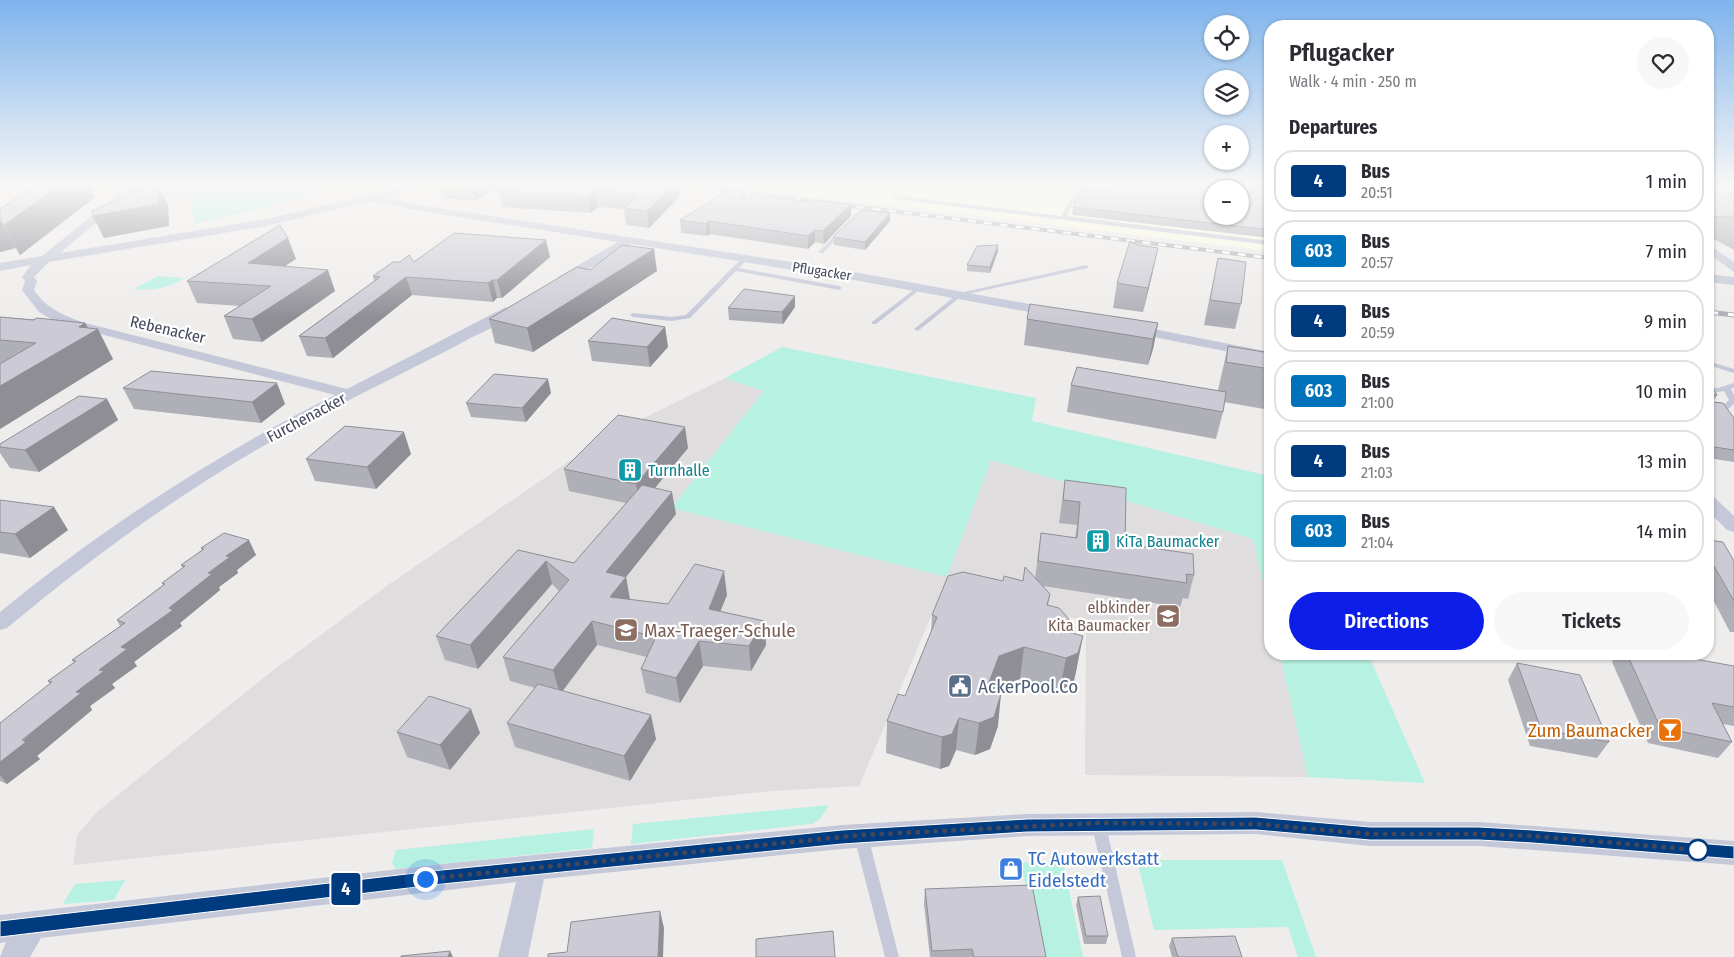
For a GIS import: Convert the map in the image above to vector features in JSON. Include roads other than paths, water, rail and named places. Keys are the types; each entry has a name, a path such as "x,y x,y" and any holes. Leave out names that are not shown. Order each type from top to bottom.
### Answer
{"street":[{"name":"Rebenacker","path":"81,230 30,272 28,277 31,281 28,290 36,306 63,321 348,394"},
{"path":"0,267 226,230"},
{"name":"Pflugacker","path":"563,230 920,287 1063,314"},
{"path":"551,287 631,240"},
{"path":"1714,253 1734,268"},
{"path":"1714,279 1734,281"},
{"name":"Furchenacker","path":"0,624 112,536 189,484 266,438 348,394 448,345 526,302"},
{"path":"1120,326 1264,355"},
{"path":"1714,507 1734,526"},
{"path":"0,929 442,877 861,835 1098,823 1256,824 1370,834 1479,834 1734,852"},
{"path":"513,957 533,868"},
{"path":"14,957 32,926"}],"lane":[{"path":"821,252 843,230"},
{"path":"1160,230 1264,242"},
{"path":"632,315 672,319 688,317 745,258"},
{"path":"917,330 961,294 1086,267"},
{"path":"734,269 838,288"},
{"path":"874,323 920,287"},
{"path":"1714,365 1734,372"},
{"path":"1714,390 1730,386 1733,401 1722,410 1714,409"},
{"path":"1098,823 1129,957"},
{"path":"861,835 892,957"}],"railway":[{"path":"1042,230 1264,257"},
{"path":"1714,313 1734,315"}],"place":[{"name":"Turnhalle","path":"630,470"},
{"name":"KiTa Baumacker","path":"1098,541"},
{"name":"elbkinder Kita Baumacker","path":"1168,616"},
{"name":"Max-Traeger-Schule","path":"626,630"},
{"name":"AckerPool.Co","path":"960,686"},
{"name":"Zum Baumacker","path":"1670,730"},
{"name":"TC Autowerkstatt Eidelstedt","path":"1011,869"}]}
